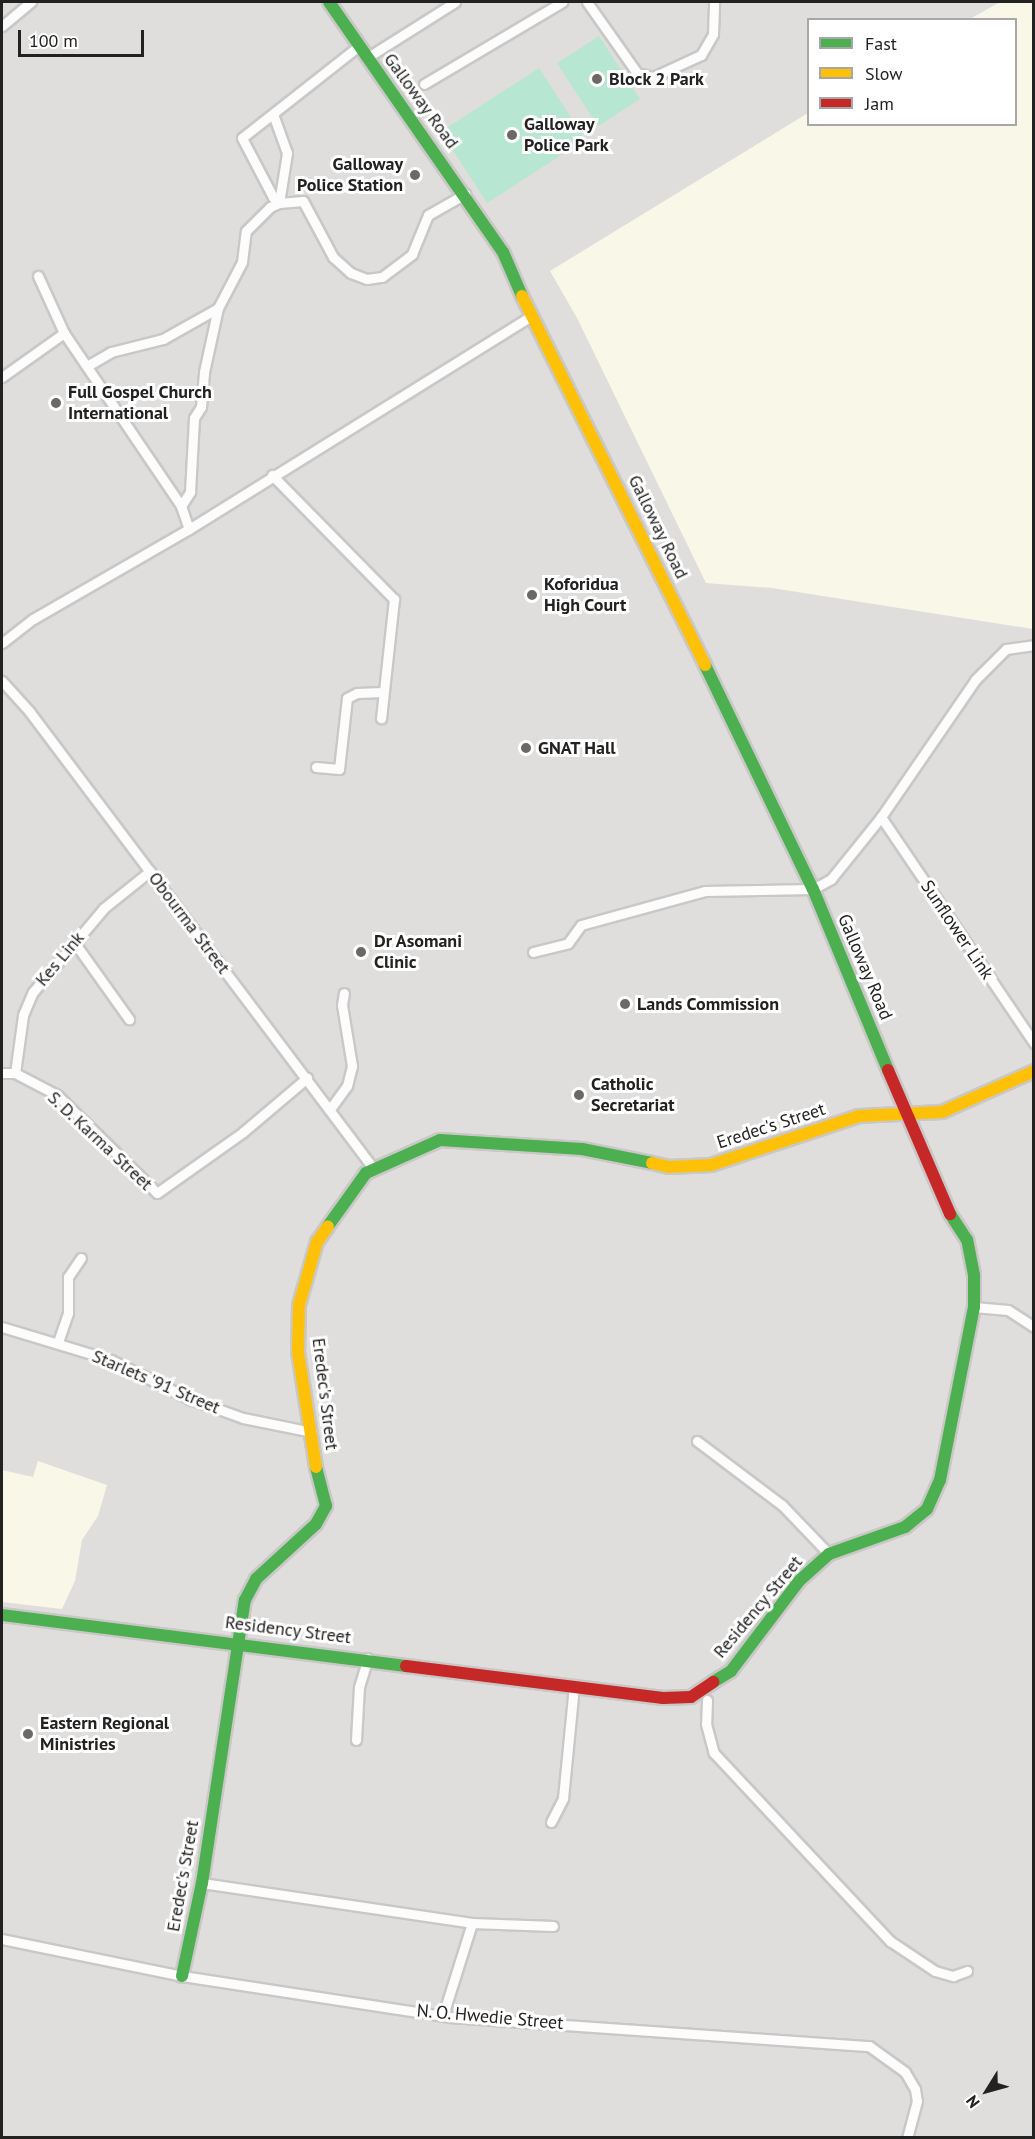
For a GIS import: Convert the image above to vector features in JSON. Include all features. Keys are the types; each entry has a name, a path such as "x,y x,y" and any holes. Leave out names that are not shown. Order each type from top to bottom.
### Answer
{"street":[{"path":"2,26 31,2"},
{"name":"Galloway Road","path":"329,2 465,194 503,252 531,316 630,510 813,889 901,1098"},
{"path":"368,57 455,2"},
{"path":"424,84 562,2"},
{"path":"587,2 637,73 653,77 701,55 713,34 714,2"},
{"path":"279,203 241,140 360,45"},
{"path":"273,114 287,153 279,203"},
{"path":"181,506 190,492 194,418 201,406 204,372 218,308 242,262 246,231 279,203 303,201 333,257 351,273 367,279 382,277 412,254 428,215 465,194"},
{"path":"38,276 64,333 181,506 189,529"},
{"path":"87,366 111,352 170,336 218,308"},
{"path":"2,643 33,619 189,529 272,475 531,316"},
{"path":"2,377 64,333"},
{"path":"272,475 394,599 382,692 381,718"},
{"path":"533,952 568,944 581,925 712,889 813,889 838,874 881,817 975,680 998,654 1016,645 1034,645"},
{"name":"Obourma Street","path":"2,681 29,711 373,1168"},
{"path":"316,767 339,770 347,698 357,693 382,692"},
{"name":"Sunflower Link","path":"881,817 1034,1043"},
{"name":"Kes Link","path":"15,1073 23,1015 33,992 104,908 150,872"},
{"path":"74,942 129,1019"},
{"path":"330,1109 347,1086 352,1066 342,1005 344,993"},
{"name":"Eredec's Street","path":"182,1976 202,1883 240,1642 240,1619 256,1578 306,1535 324,1514 326,1497 316,1466 298,1352 299,1305 317,1242 373,1168 440,1140 582,1149 669,1167 711,1165 859,1116 942,1112 1034,1071"},
{"name":"S. D. Karma Street","path":"2,1073 15,1073 57,1095 157,1193 243,1132 307,1078"},
{"name":"Residency Street","path":"2,1615 368,1658 663,1698 691,1696 731,1671 799,1581 829,1554 905,1527 927,1509 940,1480 974,1307 974,1275 967,1240 944,1205 901,1098"},
{"path":"58,1342 68,1313 68,1278 81,1258"},
{"path":"974,1307 1008,1310 1034,1327"},
{"name":"Starlets '91 Street","path":"2,1327 58,1342 111,1360 190,1399 243,1418 312,1432"},
{"path":"697,1441 782,1505 829,1554"},
{"path":"356,1740 359,1687 368,1658"},
{"path":"551,1822 563,1798 574,1686"},
{"path":"707,1700 706,1724 714,1753 890,1941 935,1971 952,1976 968,1971"},
{"path":"202,1883 472,1923 554,1926"},
{"path":"443,2015 472,1923"},
{"name":"N. O. Hwedie Street","path":"2,1940 182,1976 443,2015 869,2046 905,2072 915,2089 917,2101 907,2138"}],"shaded area":[{"path":"2,2 1033,2 1033,2137 2,2137"},
{"path":"1000,2 1033,2 1033,629 772,588 706,583 577,318 550,271 807,114 807,126 1017,126 1017,18 972,18"},
{"path":"38,1461 107,1485 98,1516 82,1540 75,1581 62,1609 2,1602 2,1470 33,1477"}],"green space":[{"name":"Block 2 Park","path":"599,36 640,99 598,126 557,63"},
{"name":"Galloway Police Park","path":"539,68 585,139 487,203 441,132"}],"traffic: fast":[{"path":"329,2 503,252 522,296"},
{"path":"705,665 813,889 888,1070"},
{"path":"328,1226 366,1173 440,1140 582,1149 652,1163"},
{"path":"713,1682 731,1671 799,1581 829,1554 905,1527 927,1509 940,1480 974,1307 974,1275 967,1240 950,1214"},
{"path":"182,1976 202,1883 245,1600 256,1579 316,1524 326,1506 316,1467"},
{"path":"2,1615 406,1666"}],"traffic: slow":[{"path":"522,296 705,665"},
{"path":"652,1163 669,1167 711,1165 859,1116 942,1112 1034,1071"},
{"path":"316,1467 298,1352 299,1305 317,1242 328,1226"}],"traffic: jam":[{"path":"888,1070 950,1214"},
{"path":"406,1666 663,1698 691,1697 713,1682"}],"place":[{"name":"Block 2 Park","path":"597,79"},
{"name":"Galloway Police Park","path":"512,135"},
{"name":"Galloway Police Station","path":"415,175"},
{"name":"Full Gospel Church International","path":"56,403"},
{"name":"Koforidua High Court","path":"532,595"},
{"name":"GNAT Hall","path":"526,748"},
{"name":"Dr Asomani Clinic","path":"361,952"},
{"name":"Lands Commission","path":"625,1004"},
{"name":"Catholic Secretariat","path":"579,1095"},
{"name":"Eastern Regional Ministries","path":"28,1734"}]}
